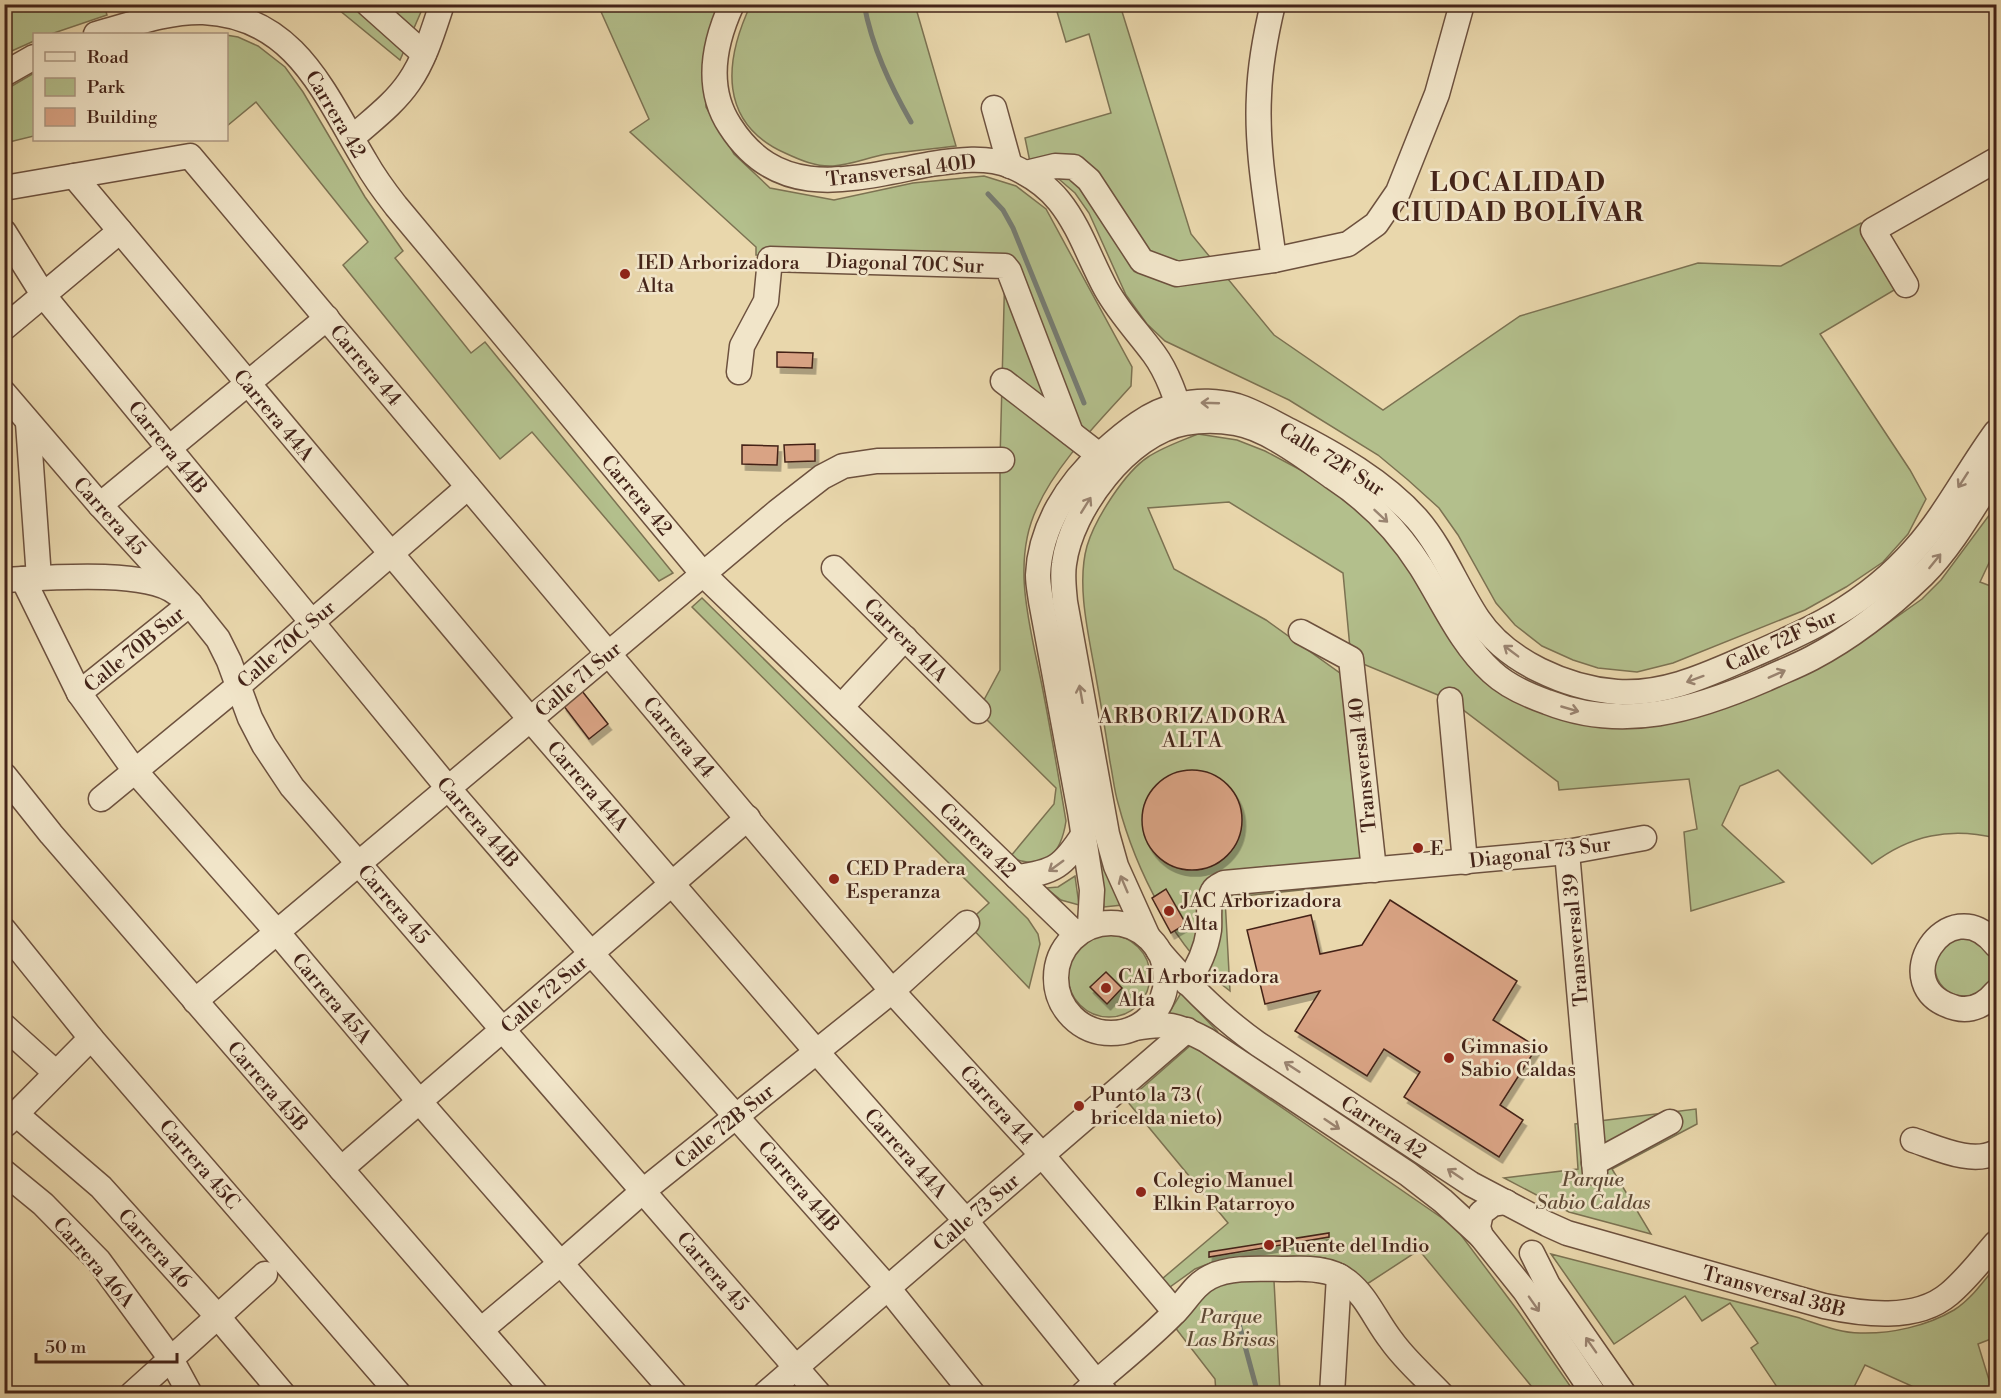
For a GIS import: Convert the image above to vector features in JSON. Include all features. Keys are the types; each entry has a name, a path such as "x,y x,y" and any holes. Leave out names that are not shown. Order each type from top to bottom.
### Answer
{"street":[{"path":"368,4 424,54"},
{"path":"352,138 395,99 408,83 424,54 442,4"},
{"name":"Transversal 40D","path":"732,4 723,24 716,53 714,81 722,112 739,140 754,155 785,173 799,178 829,181 962,160 981,160 1018,169 1047,188 1074,224 1120,312 1162,368 1181,414"},
{"path":"1273,4 1268,23 1259,95 1260,161 1274,260"},
{"path":"994,108 1018,169 1074,167 1089,180 1142,261 1177,274 1274,260 1348,244 1376,224 1398,192 1433,105 1462,4"},
{"name":"Carrera 42","path":"100,33 184,9 203,12 239,11 277,36 305,62 379,183 396,206 703,574 1017,877 1083,930"},
{"path":"4,74 33,58"},
{"name":"Carrera 44","path":"74,176 190,156 892,990 1042,1155 1175,1312"},
{"path":"1906,285 1873,230 1996,160"},
{"path":"4,188 74,176"},
{"name":"Carrera 44A","path":"74,176 530,719 816,1052 966,1221 1095,1390"},
{"path":"4,328 120,231"},
{"name":"Carrera 44B","path":"4,232 44,296 448,788 888,1288 973,1394"},
{"name":"Diagonal 70C Sur","path":"739,372 742,346 766,301 770,258 1005,266 1010,271 1071,433"},
{"path":"100,505 327,318"},
{"path":"1003,381 1099,455"},
{"name":"Carrera 45","path":"4,393 100,505 190,604 218,639 264,745 292,787 819,1394"},
{"name":"Calle 72F Sur","path":"1153,943 1116,866 1107,834 1065,602 1064,565 1077,519 1089,498 1105,478 1142,442 1160,432 1181,414 1216,402 1234,405 1256,413 1312,443 1371,479 1402,505 1432,538 1479,622 1492,636 1513,654 1554,676 1597,690 1619,692 1670,688 1698,679 1802,634 1833,618 1857,601 1915,549 1941,516 1996,432"},
{"name":"Calle 72F Sur","path":"1083,930 1093,899 1038,576 1042,550 1057,508 1083,470 1129,428 1152,415 1181,414 1251,426 1345,485 1394,529 1420,566 1475,655 1492,672 1524,692 1553,705 1583,713 1612,716 1655,715 1700,705 1727,696 1831,648 1903,593 1926,572 1948,544 1996,472"},
{"path":"28,423 22,579 123,578 156,583 172,590 190,604"},
{"name":"Calle 71 Sur","path":"195,1001 808,486 843,466 877,461 1002,460"},
{"name":"Calle 70C Sur","path":"101,799 237,687 468,487"},
{"name":"Carrera 41A","path":"834,568 978,711"},
{"name":"Carrera 45A","path":"22,579 79,693 135,771 277,932 419,1101 675,1394"},
{"name":"Calle 70B Sur","path":"79,693 190,604"},
{"name":"Transversal 40","path":"1301,632 1351,659 1374,870"},
{"path":"841,707 905,638"},
{"path":"1450,700 1465,862"},
{"name":"Carrera 45B","path":"4,775 51,834 536,1394"},
{"name":"Calle 72 Sur","path":"341,1169 748,818"},
{"path":"1017,877 1051,871 1063,862 1083,835"},
{"name":"Diagonal 73 Sur","path":"1187,983 1197,969 1204,952 1209,930 1212,892 1224,883 1567,852 1644,838"},
{"name":"Transversal 39","path":"1567,852 1595,1168 1670,1122"},
{"path":"1104,922 1120,923 1135,928 1153,943 1165,963 1167,979 1158,1008 1148,1020 1135,1029 1119,1033 1101,1033 1085,1027 1071,1017 1061,1002 1056,986 1056,968 1062,952 1083,930 1104,922"},
{"name":"Calle 72B Sur","path":"481,1330 643,1191 892,990 967,923"},
{"path":"1996,945 1985,934 1973,928 1960,927 1947,930 1936,938 1927,948 1923,961 1923,974 1927,987 1935,998 1947,1005 1960,1009 1973,1008 1986,1003 1996,992"},
{"name":"Carrera 45C","path":"4,930 91,1038 399,1394"},
{"name":"Carrera 42","path":"1153,943 1187,983 1232,1026 1471,1184 1515,1207"},
{"name":"Carrera 42","path":"1135,1029 1166,1024 1187,1030 1224,1051 1408,1174 1481,1236"},
{"path":"4,1026 56,1074"},
{"name":"Calle 73 Sur","path":"765,1394 1187,1030"},
{"path":"10,1120 91,1038"},
{"name":"Carrera 46","path":"10,1120 101,1187 218,1317 283,1394"},
{"path":"1913,1140 1980,1158 1996,1152"},
{"name":"Carrera 46A","path":"4,1172 43,1204 99,1261 171,1359 190,1394"},
{"path":"1594,1394 1553,1331 1481,1236 1478,1227 1481,1213 1493,1204 1515,1207 1536,1228 1534,1250 1548,1285 1624,1394"},
{"name":"Transversal 38B","path":"1515,1207 1566,1233 1824,1306 1862,1314 1905,1312 1934,1303 1947,1296 1996,1243"},
{"path":"1499,1257 1515,1261 1524,1259 1534,1250 1566,1233"},
{"path":"1095,1390 1175,1312 1198,1284 1221,1273 1304,1268 1319,1270 1348,1283 1390,1340 1441,1394"},
{"path":"132,1394 265,1274"},
{"path":"1332,1394 1348,1283"}],"green space":[{"path":"5,4 104,5 107,15 54,33 33,33 33,41 5,54"},
{"path":"751,4 915,5 956,146 887,154 827,166 796,158 763,140 748,125 738,108 733,89 732,68 736,47"},
{"path":"333,5 424,5 400,60"},
{"path":"598,5 718,5 706,48 706,107 734,154 770,188 834,200 913,183 984,176 1016,186 1046,209 1132,367 1131,386 1067,459 1045,491 1029,530 1025,553 1026,601 1066,821 1060,843 1049,857 1032,862 1010,857 1054,804 1056,788 978,711 1000,670 1000,460 1005,266 756,255 756,247 630,132 649,119"},
{"path":"1055,5 1120,5 1191,234 1274,335 1383,410 1520,316 1698,263 1781,266 1861,223 1901,286 1820,334 1910,470 1926,499 1908,534 1883,562 1846,587 1805,610 1673,663 1637,672 1598,668 1542,646 1515,625 1496,603 1458,535 1439,508 1378,455 1289,400 1165,341 1147,324 1126,295 1089,213 1075,193 1053,174 1030,162 1025,138 1111,113 1089,34 1066,42"},
{"path":"228,35 258,46 285,67 303,92 365,197 403,251 395,258 471,353 485,342 673,573 659,581 532,432 500,459 343,265 368,242 256,102 228,125"},
{"path":"33,74 33,136 5,143 5,90"},
{"path":"1198,434 1237,440 1265,451 1352,500 1513,684 1659,721 1825,664 1857,645 1922,599 1941,580 1996,506 1996,548 1980,582 1996,588 1996,838 1963,833 1931,836 1901,846 1872,864 1778,770 1740,786 1722,825 1784,882 1691,911 1684,832 1697,829 1689,779 1559,790 1558,782 1450,700 1351,659 1343,573 1229,502 1148,508 1174,569 1266,620 1344,676 1366,883 1225,898 1230,991 1210,974 1175,931 1146,881 1125,828 1115,793 1083,594 1087,546 1112,497 1130,473 1148,457"},
{"path":"702,598 1028,919 1038,934 1040,944 1029,988 967,923 989,903 692,607"},
{"path":"1092,825 1103,865 1122,905 1104,907"},
{"path":"1075,876 1079,905 1061,900 1046,888 1058,887"},
{"path":"1109,935 1125,938 1138,947 1147,960 1150,976 1147,992 1138,1005 1125,1014 1109,1017 1093,1014 1080,1005 1071,992 1068,976 1071,960 1080,947 1093,938"},
{"path":"1958,938 1970,938 1985,946 1993,961 1993,973 1985,988 1970,996 1958,996 1943,988 1935,973 1935,961 1943,946"},
{"path":"1181,993 1218,1032 1169,1013"},
{"path":"1191,1045 1455,1227 1518,1311 1575,1393 1537,1393 1419,1250 1364,1286 1345,1268 1325,1258 1293,1256 1213,1262 1195,1269 1163,1292 1156,1284 1228,1223 1127,1101"},
{"name":"Parque Sabio Caldas","path":"1696,1109 1697,1124 1612,1169 1651,1234 1569,1212 1504,1178 1578,1169 1575,1124"},
{"path":"1551,1254 1852,1333 1884,1332 1908,1328 1943,1316 1966,1301 1996,1266 1996,1337 1978,1344 1993,1393 1927,1393 1865,1365 1851,1393 1781,1393 1751,1348 1758,1343 1730,1303 1702,1321 1685,1296 1614,1344"},
{"name":"Parque Las Brisas","path":"1236,1281 1274,1281 1280,1393 1216,1393 1215,1379 1174,1326 1203,1289"}],"building":[{"path":"777,352 813,353 812,368 777,367"},
{"path":"815,444 815,461 785,462 784,445"},
{"path":"742,445 778,446 777,465 742,464"},
{"path":"582,691 608,724 589,739 563,705"},
{"path":"1192,770 1220,778 1234,792 1242,820 1234,848 1220,862 1192,870 1164,862 1150,848 1142,820 1150,792 1164,778"},
{"name":"JAC Arborizadora Alta","path":"1166,889 1186,924 1171,933 1152,898"},
{"path":"1390,900 1517,981 1493,1020 1537,1047 1500,1105 1523,1120 1499,1157 1404,1097 1420,1072 1384,1049 1367,1076 1295,1031 1320,991 1265,1004 1247,930 1311,915 1320,954 1362,945"},
{"name":"CAI Arborizadora Alta","path":"1106,972 1122,988 1107,1004 1090,987"},
{"name":"Puente del Indio","path":"1329,1233 1329,1237 1209,1257 1209,1252"}],"waterway":[{"path":"864,4 867,20 883,65 911,122"},
{"path":"988,194 1003,210 1013,228 1084,403"},
{"path":"1236,1313 1258,1394"}],"place":[{"name":"IED Arborizadora Alta","path":"625,274"},
{"name":"E","path":"1418,848"},
{"name":"CED Pradera Esperanza","path":"834,879"},
{"name":"JAC Arborizadora Alta","path":"1169,911"},
{"name":"CAI Arborizadora Alta","path":"1106,988"},
{"name":"Gimnasio Sabio Caldas","path":"1449,1058"},
{"name":"Punto la 73 ( bricelda nieto)","path":"1079,1106"},
{"name":"Colegio Manuel Elkin Patarroyo","path":"1141,1192"},
{"name":"Puente del Indio","path":"1269,1245"}],"district":[{"name":"LOCALIDAD CIUDAD BOLÍVAR","path":"1518,197"},
{"name":"ARBORIZADORA ALTA","path":"1193,728"}]}
